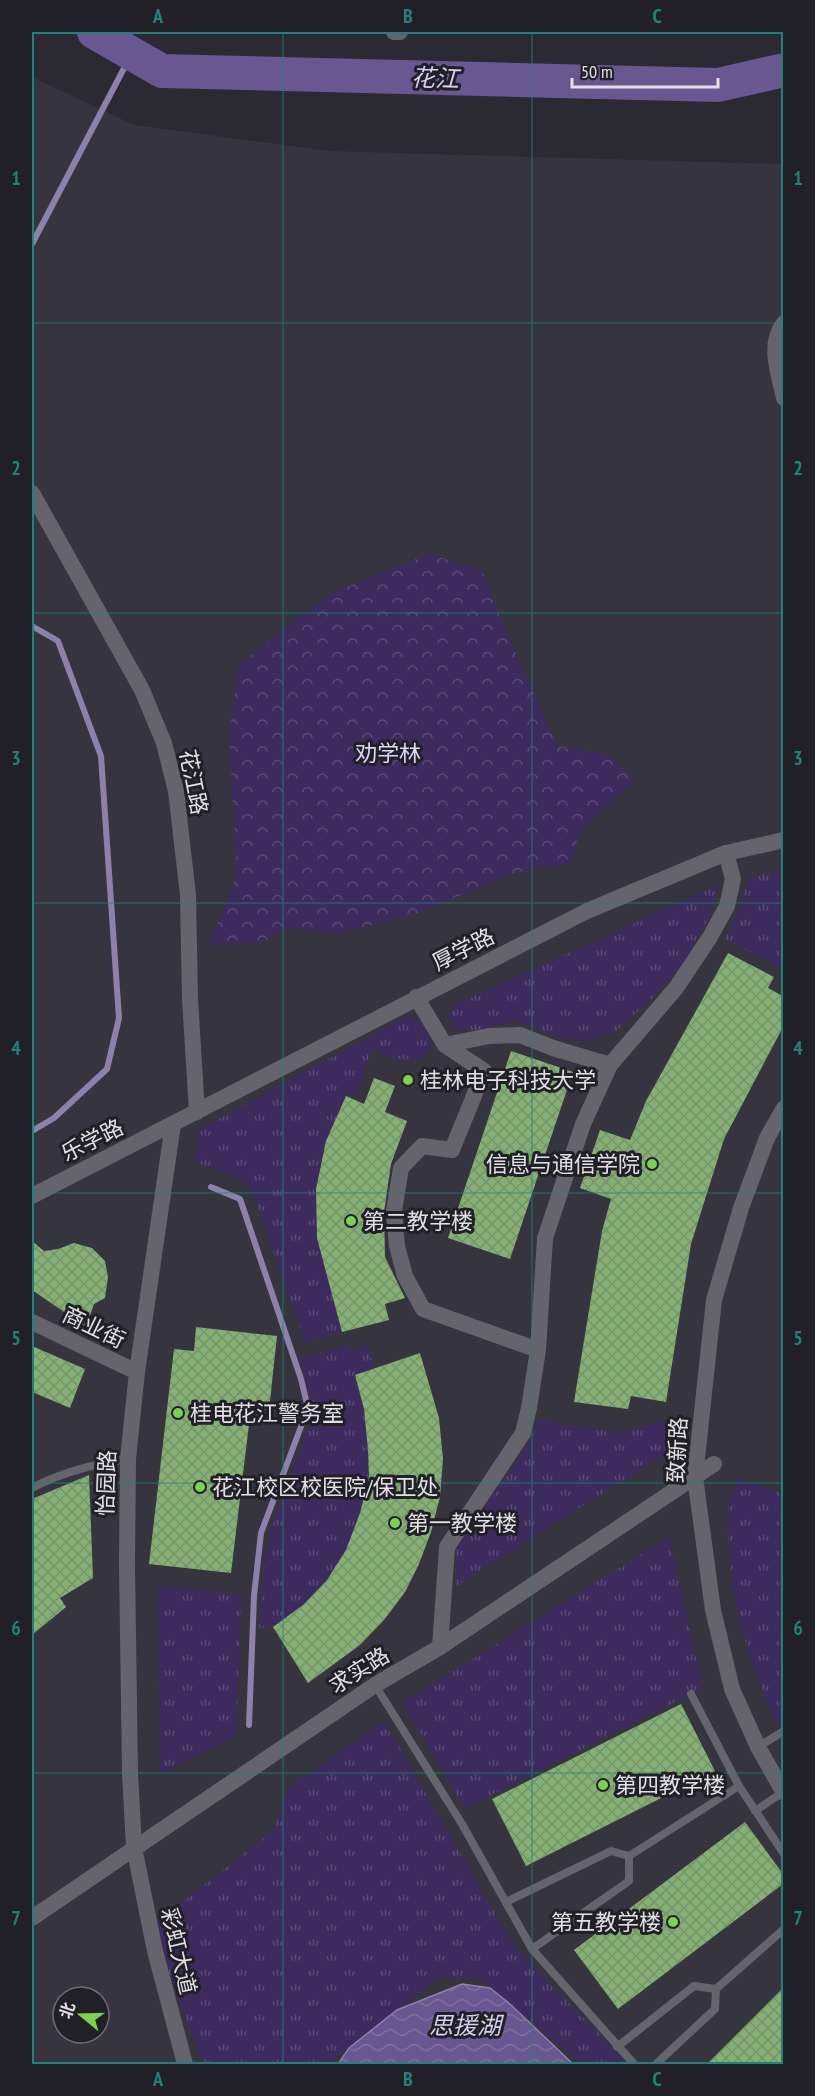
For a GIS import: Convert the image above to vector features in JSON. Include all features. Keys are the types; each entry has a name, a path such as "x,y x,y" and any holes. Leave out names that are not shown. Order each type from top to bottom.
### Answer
{"street":[{"path":"394,32 400,32"},
{"path":"783,323 776,335 774,352 783,398"},
{"name":"花江路","path":"32,493 142,690 164,743 176,791 188,896 190,999 197,1112"},
{"name":"厚学路","path":"173,1124 587,911 726,853 783,840"},
{"path":"440,1647 447,1547 523,1433 530,1408 538,1350 545,1238 582,1124 610,1065 676,988 710,937 726,906 734,879 726,853"},
{"path":"416,998 445,1045 484,1071 452,1150 422,1146 401,1168 394,1211 397,1246 405,1276 423,1309 538,1350"},
{"path":"445,1045 489,1036 520,1035 553,1048 610,1065"},
{"name":"致新路","path":"783,1108 767,1138 741,1208 714,1300 695,1477 716,1625 732,1689 758,1747 783,1792"},
{"name":"乐学路","path":"32,1196 173,1124"},
{"name":"怡园路","path":"134,1846 130,1774 128,1459 137,1372 173,1124"},
{"name":"商业街","path":"32,1322 137,1372"},
{"name":"求实路","path":"32,1918 134,1846 375,1685 440,1647 714,1464"},
{"name":"彩虹大道","path":"134,1846 155,1951 185,2064"}],"lane":[{"path":"32,1488 50,1478 91,1465 128,1459"},
{"path":"375,1685 462,1824 532,1949 634,2064"},
{"path":"691,1694 739,1786 783,1854"},
{"path":"758,1747 783,1731"},
{"path":"506,1902 611,1851 629,1856 739,1786"},
{"path":"755,1811 783,1792"},
{"path":"532,1949 629,1881 629,1856"},
{"path":"656,2064 715,2009 716,1989 783,1929"},
{"path":"617,2047 694,1986 716,1989"}],"shaded area":[{"name":"桂林电子科技大学","path":"32,77 134,125 329,151 783,164 783,2064 32,2064"}],"green space":[{"name":"劝学林","path":"428,554 482,570 510,641 558,746 608,755 635,781 579,832 572,863 514,873 411,916 335,933 291,928 263,942 209,944 237,875 229,733 239,664 330,594"},
{"path":"784,870 783,969 725,939 739,911 748,878"},
{"path":"720,884 708,920 682,965 651,1000 616,1031 582,1041 565,1039 514,1021 472,1031 457,1029 448,1017 455,1005"},
{"path":"409,1015 426,1028 432,1046 422,1059 395,1059 371,1049 358,1091 346,1097 317,1238 342,1332 305,1342 251,1187 230,1174 195,1162 199,1130"},
{"path":"349,1345 351,1352 368,1346 374,1369 355,1376 364,1409 368,1449 369,1477 360,1513 346,1550 327,1580 303,1605 273,1627 259,1628 264,1563 271,1529 313,1414 300,1358"},
{"path":"678,1418 668,1452 456,1586 456,1550 533,1436 537,1419 616,1433"},
{"path":"738,1478 783,1494 784,1724 778,1727 745,1641 731,1573 727,1521 729,1504"},
{"path":"669,1537 703,1688 464,1809 403,1702"},
{"path":"158,1586 242,1594 236,1736 160,1774"},
{"path":"384,1721 514,1946 628,2064 582,2064 479,1978 439,1977 329,2064 203,2064 151,1926 273,1831 288,1788"}],"water":[{"name":"思援湖","path":"462,1984 490,1988 573,2064 338,2064 349,2048 397,2010"}],"building":[{"name":"信息与通信学院","path":"728,953 774,977 768,988 783,996 783,1027 724,1139 691,1244 666,1402 631,1396 628,1409 574,1402 602,1231 611,1199 580,1188 600,1130 630,1140 646,1101"},
{"path":"511,1051 573,1072 510,1259 448,1238"},
{"name":"第二教学楼","path":"374,1078 395,1086 385,1112 407,1121 391,1164 384,1212 385,1257 405,1298 385,1304 389,1320 342,1332 317,1238 316,1189 326,1141 346,1096 364,1104"},
{"path":"32,1241 44,1251 74,1243 92,1248 105,1261 108,1277 105,1298 94,1304 86,1327 32,1290"},
{"name":"花江校区校医院/保卫处","path":"196,1327 277,1336 269,1410 251,1408 231,1573 149,1564 174,1349 194,1351"},
{"path":"32,1346 85,1369 70,1408 32,1392"},
{"name":"第一教学楼","path":"420,1353 439,1418 443,1459 440,1497 431,1532 405,1592 384,1620 360,1645 308,1683 273,1627 303,1605 327,1580 346,1550 360,1513 369,1477 368,1449 364,1409 355,1375"},
{"path":"89,1475 93,1578 60,1598 66,1607 32,1635 32,1499"},
{"name":"第四教学楼","path":"681,1704 715,1771 526,1866 492,1799"},
{"name":"第五教学楼","path":"745,1822 783,1874 783,1884 618,2009 574,1950"},
{"path":"783,1988 783,2064 707,2064"}],"waterway":[{"name":"花江","path":"94,32 162,71 718,85 784,70"},
{"path":"32,244 132,53"},
{"path":"32,626 58,641 101,756 119,1018 107,1069 54,1118 32,1131"},
{"path":"211,1187 240,1199 301,1379 308,1408 261,1533 254,1596 249,1725"}],"place":[{"name":"桂林电子科技大学","path":"408,1080"},
{"name":"信息与通信学院","path":"652,1164"},
{"name":"第二教学楼","path":"351,1221"},
{"name":"桂电花江警务室","path":"178,1413"},
{"name":"花江校区校医院/保卫处","path":"200,1487"},
{"name":"第一教学楼","path":"395,1523"},
{"name":"第四教学楼","path":"603,1785"},
{"name":"第五教学楼","path":"673,1922"}]}
